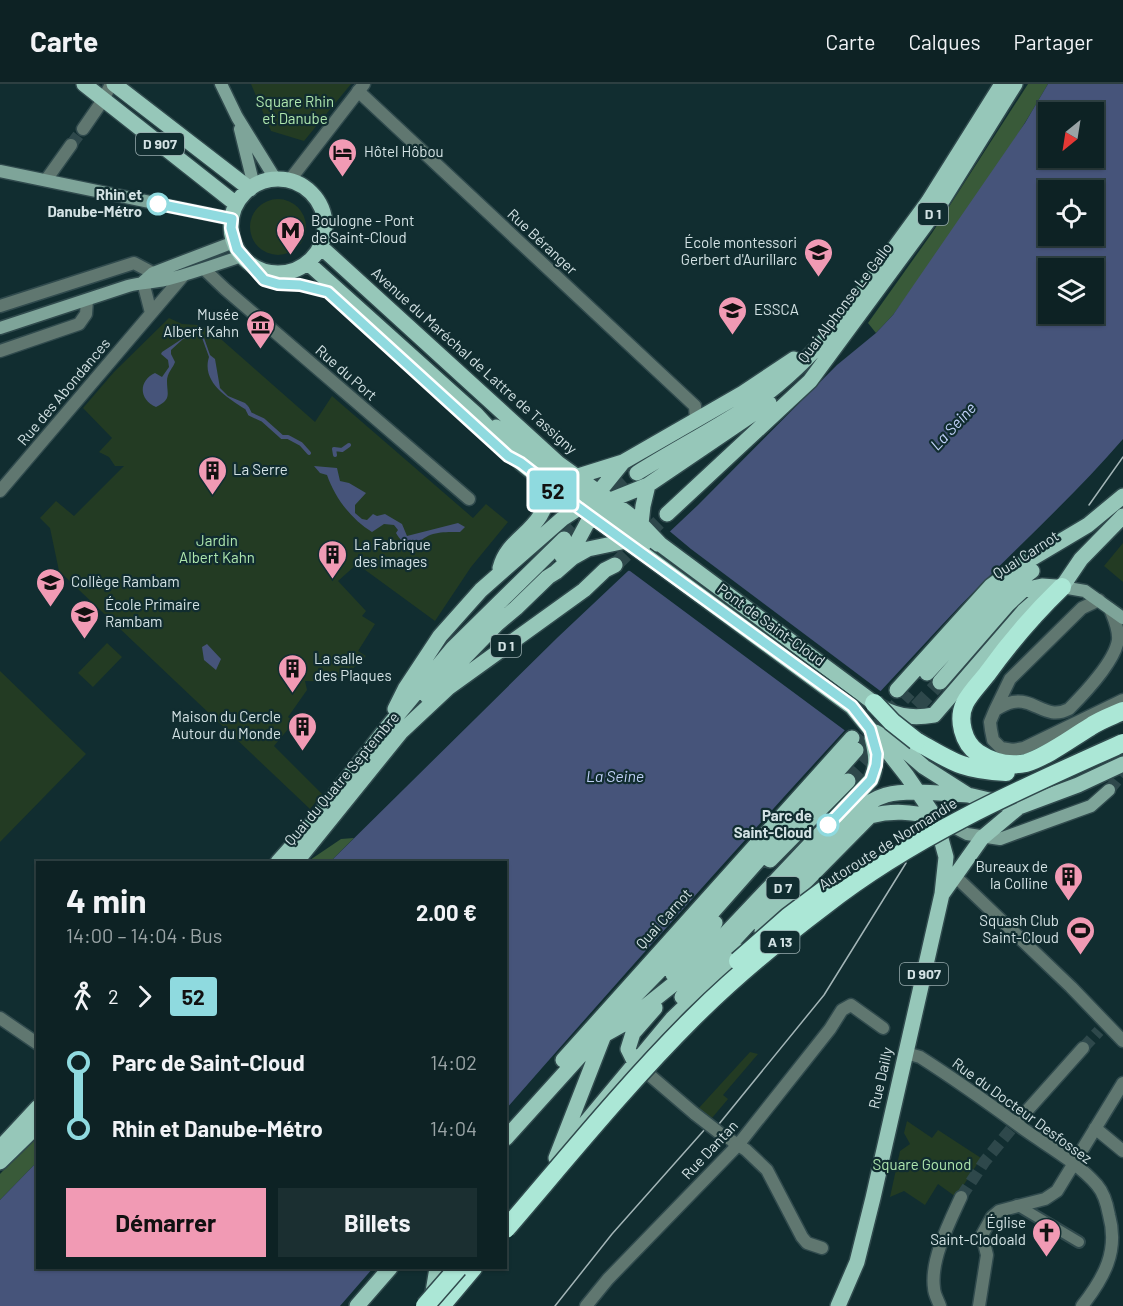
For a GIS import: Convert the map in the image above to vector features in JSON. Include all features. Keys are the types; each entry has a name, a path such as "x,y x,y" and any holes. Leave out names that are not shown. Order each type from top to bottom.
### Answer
{"highway":[{"path":"1062,587 1031,617 964,705 963,732 972,749 986,758 997,763 1024,763 1038,758 1093,724 1123,711"},
{"path":"874,703 892,722 946,760 972,769 1008,772 1025,770 1042,764 1123,718"},
{"name":"Autoroute de Normandie","path":"507,1210 580,1122 666,1028 716,980 788,917 854,870 960,806 1123,730"},
{"name":"Autoroute de Normandie","path":"507,1228 624,1092 694,1017 825,905 896,858 966,817 1123,743"},
{"path":"431,1305 459,1269"},
{"path":"431,1305 472,1269"}],"main road":[{"name":"D 907","path":"84,84 237,204"},
{"name":"D 907","path":"112,84 252,187"},
{"path":"221,84 237,117 283,180"},
{"name":"Quai Alphonse Le Gallo","path":"667,514 810,381 852,306 928,202 1002,84"},
{"name":"Quai Alphonse Le Gallo","path":"637,473 752,404 836,337 937,209 1015,84"},
{"path":"237,117 252,187"},
{"path":"0,171 232,219"},
{"path":"283,180 304,187 315,198 323,212 325,227 321,247 308,263 294,270 276,273 258,269 242,256 234,242 232,219 237,204 252,187 283,180"},
{"path":"143,282 153,273 234,242"},
{"name":"Avenue du Maréchal de Lattre de Tassigny","path":"321,247 575,477 594,505 626,541 645,555"},
{"path":"0,328 143,282 183,276 242,256"},
{"name":"Avenue du Maréchal de Lattre de Tassigny","path":"308,263 476,414 521,463 548,485 641,524 660,544"},
{"path":"575,477 620,466 836,337"},
{"path":"385,730 405,689 440,636 481,590 562,519 648,485 757,413 836,337"},
{"path":"476,414 513,438 550,472 646,542 660,544"},
{"path":"548,577 551,567 577,542 594,505 620,466"},
{"path":"620,466 621,486 632,492"},
{"path":"499,574 507,554 536,523 545,509 548,485"},
{"path":"641,524 648,485"},
{"name":"Quai Carnot","path":"1123,496 1088,525 1014,569 991,586 903,691 999,595 1020,578 1123,515"},
{"path":"1123,515 1081,558 1062,587 1085,591 1123,618"},
{"name":"Quai du Quatre Septembre","path":"279,861 311,825 453,648 564,539"},
{"path":"401,732 414,711 439,682 548,577 584,550 626,541"},
{"name":"Pont de Saint-Cloud","path":"660,544 874,703 900,716 934,715 1024,611 1040,597 1062,587"},
{"name":"Pont de Saint-Cloud","path":"645,555 852,706 870,729"},
{"name":"Quai du Quatre Septembre","path":"297,861 401,732 455,683 584,590 605,570 615,565"},
{"name":"Quai Carnot","path":"940,682 1007,605 1023,590 1042,586 1062,587"},
{"name":"D 907","path":"870,729 919,793 934,817"},
{"path":"870,729 896,743 924,767 968,795 1019,807"},
{"name":"Quai Carnot","path":"556,1158 604,1035 622,1025 680,979 871,780 877,754 870,729"},
{"name":"Quai Carnot","path":"507,1125 651,960 854,744 676,953 626,1005 604,1035 549,1088 507,1137"},
{"path":"982,838 1019,807 1078,785 1123,764"},
{"name":"Quai Carnot","path":"622,1025 668,980 751,879 848,781"},
{"path":"934,817 967,834 1000,839 1090,806 1109,790"},
{"name":"Quai Carnot","path":"672,1019 681,999 709,966 851,816 868,804 888,795 919,793"},
{"name":"D 7","path":"919,793 968,795"},
{"name":"Quai Carnot","path":"507,1215 672,1019 755,940 798,889 870,816 885,812 905,811 934,817"},
{"name":"Rue Dailly","path":"838,1306 857,1262 942,894 945,854 934,817"},
{"name":"D 907","path":"942,894 982,838"},
{"path":"635,1063 628,1049 633,1033 680,979"},
{"path":"0,1148 36,1109"},
{"path":"0,1162 36,1127"},
{"path":"357,1306 389,1269"},
{"path":"431,1305 437,1269"}],"street":[{"path":"82,129 104,100 112,84"},
{"path":"283,180 361,87"},
{"name":"Rue Béranger","path":"361,87 695,406 696,420"},
{"path":"46,180 71,145"},
{"path":"0,306 134,263 153,273"},
{"name":"Rue du Port","path":"204,269 469,499"},
{"name":"Rue des Abondances","path":"0,491 183,276"},
{"path":"143,282 151,313"},
{"path":"0,351 79,324 86,314 87,300"},
{"path":"1099,600 1082,608 1010,679 990,722 993,740 1001,748 1013,750 1024,748 1123,700"},
{"path":"995,710 1014,701 1026,702 1050,713 1069,709 1115,652 1118,638 1117,627 1110,609"},
{"path":"955,876 1102,1027 1123,1041"},
{"name":"Rue Dantan","path":"586,1306 608,1279 738,1144 830,1029 842,1010 852,1005 884,1028"},
{"path":"0,1018 36,1043"},
{"path":"1016,1123 1083,1048"},
{"name":"Rue du Docteur Desfossez","path":"906,1053 923,1059 1016,1123 1074,1165 1101,1191 1113,1234 1106,1269 1082,1306"},
{"path":"635,1063 695,1114 726,1138 738,1144 767,1170 802,1237 807,1243 822,1248"},
{"path":"979,1306 987,1255 983,1233 996,1213 1017,1205 1045,1199 1054,1194 1123,1083"},
{"path":"1095,1128 1123,1151"},
{"path":"940,1306 933,1289 941,1241 961,1197"},
{"path":"1017,1205 1079,1242"}],"green space":[{"name":"Square Rhin et Danube","path":"251,84 351,84 304,141 271,131"},
{"path":"1028,84 1048,84 954,230 893,315 876,333 868,323 932,233"},
{"path":"278,199 289,201 298,207 304,216 306,227 304,238 298,247 289,253 278,255 267,253 258,247 252,238 250,227 252,216 258,207 267,201"},
{"name":"Jardin Albert Kahn","path":"169,318 182,324 199,325 214,333 315,422 332,396 473,518 486,504 508,522 471,567 435,621 357,564 338,581 366,611 362,616 375,624 358,651 366,656 339,678 305,681 307,690 288,717 294,722 274,746 322,794 310,809 59,571 50,528 40,518 56,501 74,516 124,466 115,466 109,457 99,452 112,438 83,408 114,372"},
{"path":"1123,543 1123,582 1104,566"},
{"path":"107,643 122,657 93,687 78,673"},
{"path":"0,671 86,754 0,842"},
{"path":"354,838 331,861 308,861 341,839"},
{"path":"750,1052 758,1054 723,1095 728,1099 712,1118 698,1109"},
{"name":"Square Gounod","path":"907,1121 932,1138 938,1130 981,1158 956,1197 938,1184 925,1205 904,1191 890,1197 900,1151 910,1144 904,1133"},
{"path":"36,1136 36,1163 0,1200 0,1174"}],"water":[{"name":"La Seine","path":"1048,84 1123,84 1123,439 1079,487 963,602 722,866 507,1108 507,861 331,861 557,638 698,505 837,365 876,333 893,315 1025,123"},
{"path":"194,331 201,332 210,355 215,359 220,388 228,396 245,403 248,406 245,409 224,394 212,382 208,366 209,357 201,335 197,333 183,339 171,350 175,362 167,378 167,399 156,407 146,400 143,385 149,376 155,373 162,377 169,367 168,360 161,354 162,352"},
{"path":"314,466 337,468 340,481 349,483 366,493 355,505 355,513 362,519 367,520 373,514 377,516 385,514 402,524 407,536 458,523 465,527 460,532 430,535 416,546 410,542 410,550 407,550 396,533 398,530 394,525 384,524 372,532 357,521 339,500 327,475 320,473"},
{"path":"207,644 221,659 216,670 204,660 202,647"},
{"path":"36,1163 36,1269 372,1269 340,1306 0,1306 0,1200"}],"pier":[{"path":"667,529 883,693 847,732 626,570"}],"waterway":[{"path":"247,408 250,414 263,420 282,437 288,437 301,444 309,453"},
{"path":"335,455 334,449 342,450 349,445"}],"tunnel":[{"path":"71,145 83,129"},
{"path":"564,539 637,473"},
{"path":"615,565 667,514"},
{"path":"901,724 940,682"},
{"path":"856,750 909,692"},
{"path":"848,781 880,746"},
{"path":"1109,790 1123,773"},
{"path":"1083,1048 1099,1031"},
{"path":"961,1197 985,1161 1016,1123"}],"tram line":[{"path":"1089,505 1123,457"},
{"path":"719,1124 824,995 906,863"},
{"path":"555,1306 612,1234 706,1128"}],"bus line":[{"name":"52","path":"158,204 232,219 231,228 237,249 264,280 328,292 508,456 521,463 579,508 852,706 870,729 877,754 875,770 871,780 828,825"}],"place":[{"name":"Hôtel Hôbou","path":"343,178"},
{"name":"Rhin et Danube-Métro","path":"158,204"},
{"name":"Boulogne - Pont de Saint-Cloud","path":"290,256"},
{"name":"École montessori Gerbert d'Aurillarc","path":"818,278"},
{"name":"ESSCA","path":"733,336"},
{"name":"Musée Albert Kahn","path":"260,350"},
{"name":"La Serre","path":"212,496"},
{"name":"La Fabrique des images","path":"333,580"},
{"name":"Collège Rambam","path":"50,608"},
{"name":"École Primaire Rambam","path":"84,640"},
{"name":"La salle des Plaques","path":"293,694"},
{"name":"Maison du Cercle Autour du Monde","path":"302,752"},
{"name":"Parc de Saint-Cloud","path":"828,825"},
{"name":"Bureaux de la Colline","path":"1069,902"},
{"name":"Squash Club Saint-Cloud","path":"1080,956"},
{"name":"Église Saint-Clodoald","path":"1047,1258"}]}
